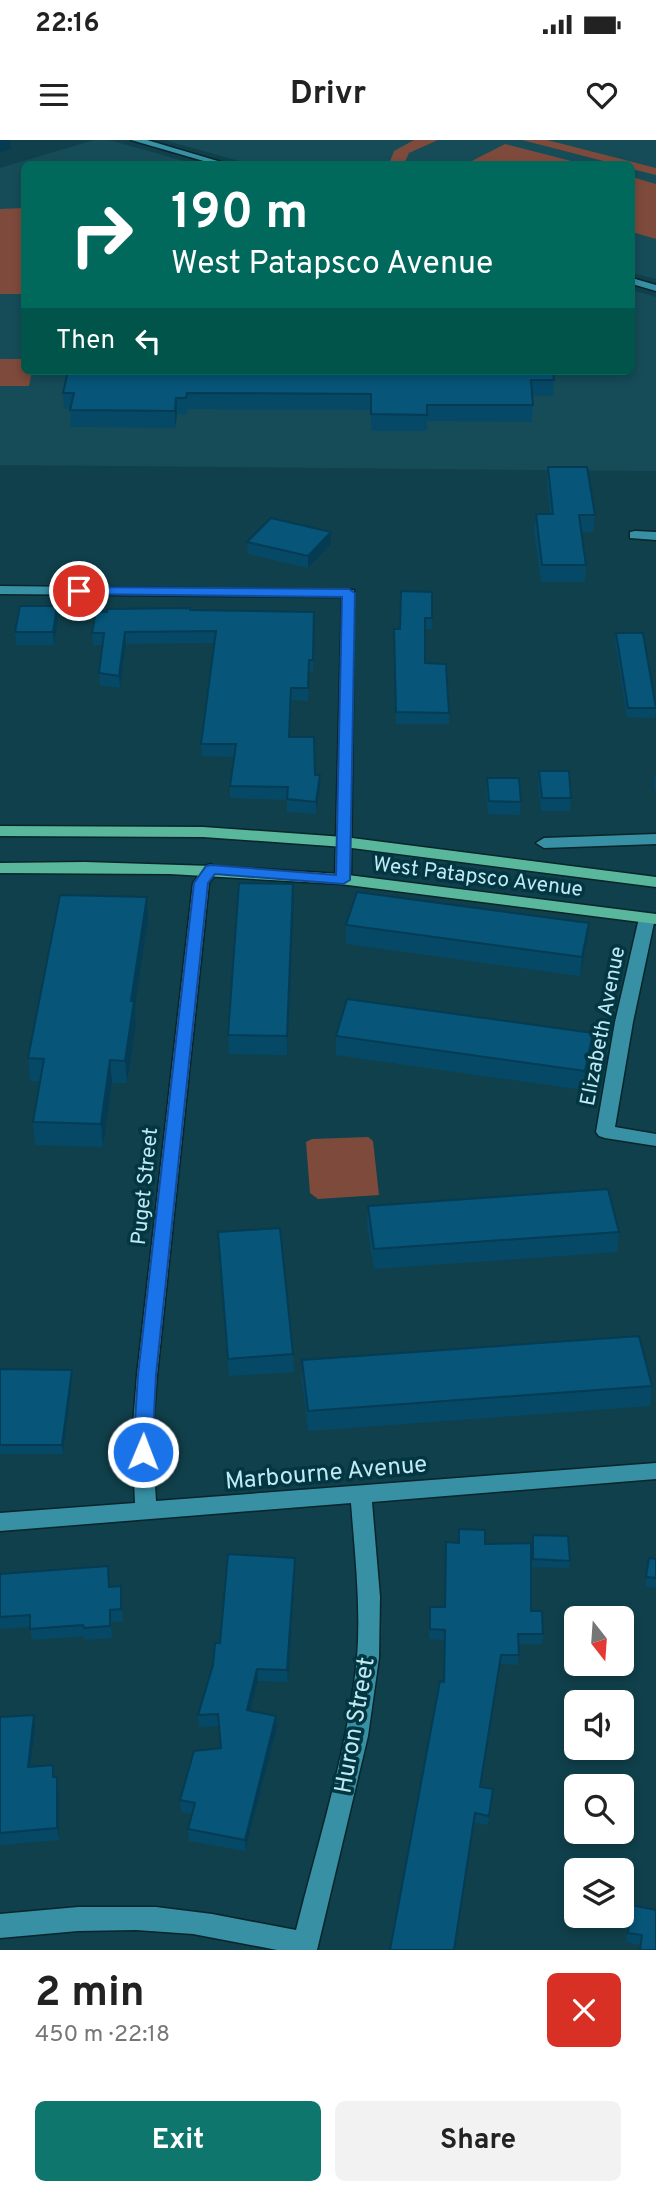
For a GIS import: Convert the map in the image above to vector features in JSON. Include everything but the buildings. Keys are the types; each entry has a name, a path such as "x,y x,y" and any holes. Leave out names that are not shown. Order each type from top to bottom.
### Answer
{"main road":[{"name":"West Patapsco Avenue","path":"0,831 203,832 344,842 656,882"},
{"name":"West Patapsco Avenue","path":"0,868 81,866 211,869 343,880 651,919"}],"street":[{"path":"136,140 212,161"},
{"path":"635,282 656,288"},
{"path":"635,536 656,536"},
{"path":"0,590 349,593 343,880"},
{"path":"544,843 656,839"},
{"name":"Puget Street","path":"146,1512 142,1438 147,1375 201,883 211,869"},
{"name":"Elizabeth Avenue","path":"651,919 605,1132 656,1140"},
{"name":"Marbourne Avenue","path":"0,1522 656,1471"},
{"name":"Huron Street","path":"304,1947 356,1736 368,1658 369,1597 360,1496"},
{"path":"0,1926 64,1919 157,1919 222,1927 304,1947"}],"shaded area":[{"path":"94,140 109,140 184,161 24,161"},
{"path":"164,140 656,140 656,279 635,274 635,161 239,161"},
{"path":"414,140 438,140 409,153 405,161 390,161 394,151"},
{"path":"522,140 547,140 629,161 603,161"},
{"path":"505,144 571,161 472,161"},
{"path":"21,162 21,375 635,375 635,291 656,297 656,471 0,465 0,168"},
{"path":"635,163 656,168 656,175 635,170"},
{"path":"635,178 656,184 656,239 635,233"},
{"path":"21,208 21,294 0,294 0,209"},
{"path":"0,359 21,359 21,375 31,375 29,386 0,386"},
{"path":"368,1137 373,1141 379,1195 318,1199 310,1193 306,1142 312,1139"}],"route":[{"path":"79,591 349,593 343,880 211,869 201,883 147,1375 143,1452"}]}
